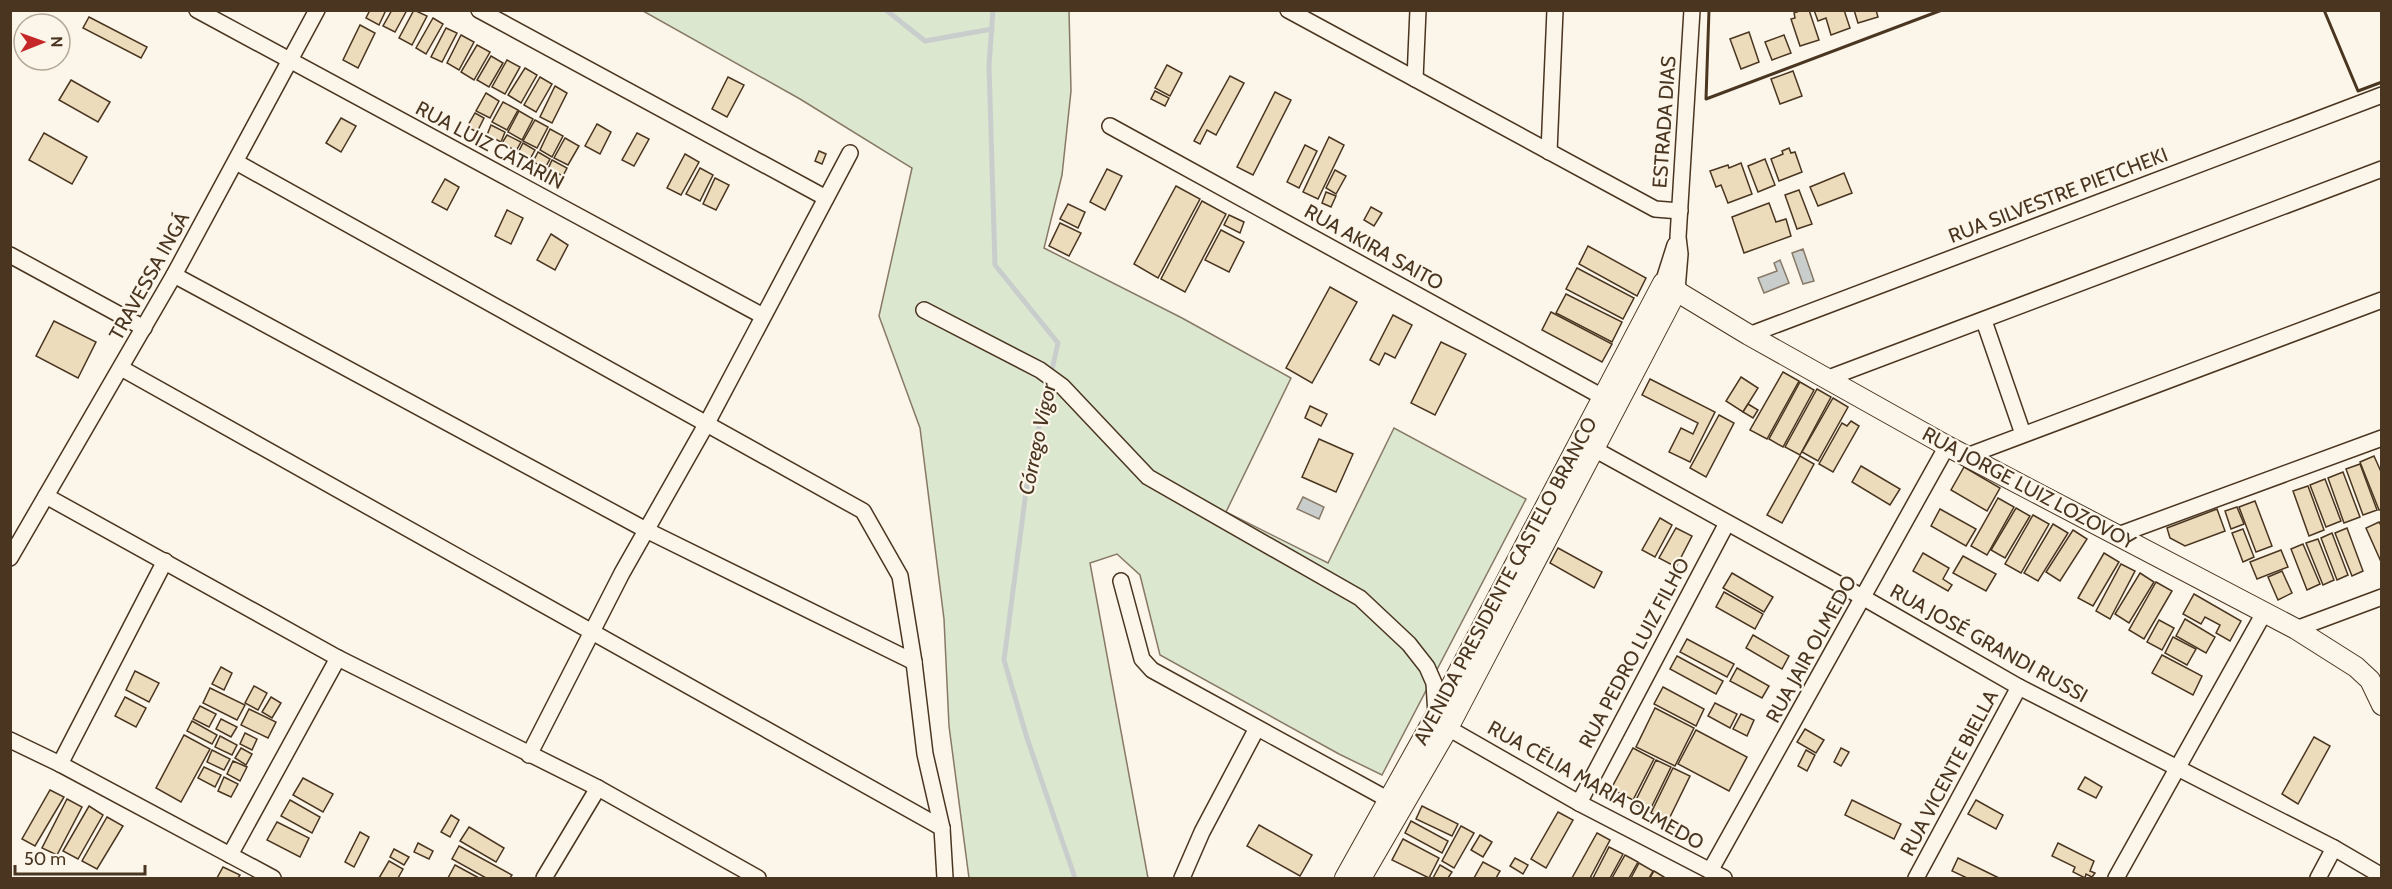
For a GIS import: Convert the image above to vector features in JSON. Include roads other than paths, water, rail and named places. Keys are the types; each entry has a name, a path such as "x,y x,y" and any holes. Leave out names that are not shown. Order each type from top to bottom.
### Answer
{"street":[{"name":"RUA LUIZ CATARIN","path":"197,10 763,316"},
{"name":"TRAVESSA INGÁ","path":"10,558 174,275 316,10"},
{"path":"479,10 826,198"},
{"path":"1288,10 1655,209 1680,210"},
{"path":"1415,79 1418,10"},
{"path":"1550,152 1555,10"},
{"name":"ESTRADA DIAS","path":"1670,286 1678,237 1692,10"},
{"name":"RUA SILVESTRE PIETCHEKI","path":"1749,335 2382,94"},
{"name":"RUA AKIRA SAITO","path":"1110,126 1610,401"},
{"path":"529,755 646,530 707,423 850,153"},
{"path":"236,162 863,511 900,576 914,662 925,754 942,828 945,879"},
{"path":"1826,380 2382,169"},
{"path":"10,255 144,328"},
{"path":"174,275 646,530 914,662"},
{"name":"RUA JORGE LUIZ LOZOVOY","path":"1670,286 1826,380 2296,629 2356,667 2370,680 2382,705"},
{"name":"AVENIDA PRESIDENTE CASTELO BRANCO","path":"1356,877 1442,722 1670,286"},
{"path":"1967,456 2382,300"},
{"path":"924,310 1040,370 1062,386 1148,477 1360,598 1409,644 1427,667 1434,683 1442,722"},
{"path":"1984,321 2023,434"},
{"path":"121,368 942,828"},
{"path":"2118,535 2382,438"},
{"name":"RUA JOSÉ GRANDI RUSSI","path":"1587,445 1864,597 2019,687 2334,848 2382,876"},
{"name":"RUA JAIR OLMEDO","path":"1710,871 1947,446"},
{"path":"45,496 338,658 598,788 758,879"},
{"name":"RUA PEDRO LUIZ FILHO","path":"1579,803 1727,523"},
{"path":"60,764 165,561"},
{"path":"1120,581 1143,659 1152,670 1389,800"},
{"path":"2296,629 2382,597"},
{"path":"2116,879 2264,613"},
{"path":"230,855 338,658"},
{"name":"RUA VICENTE BIELLA","path":"1916,879 2019,687"},
{"name":"AVENIDA PRESIDENTE CASTELO BRANCO","path":"1356,877 1389,800 1442,722"},
{"name":"RUA CÉLIA MARIA OLMEDO","path":"1442,722 1579,803 1724,879"},
{"path":"1182,879 1202,832 1257,728"},
{"path":"10,740 60,764 273,879"},
{"path":"544,879 598,788"},
{"path":"2318,879 2334,848"}],"waterway":[{"path":"886,10 925,41 992,29"},
{"name":"Córrego Vigor","path":"993,10 989,65 995,265 1058,343 1028,476 1004,660 1027,738 1075,878"}]}
